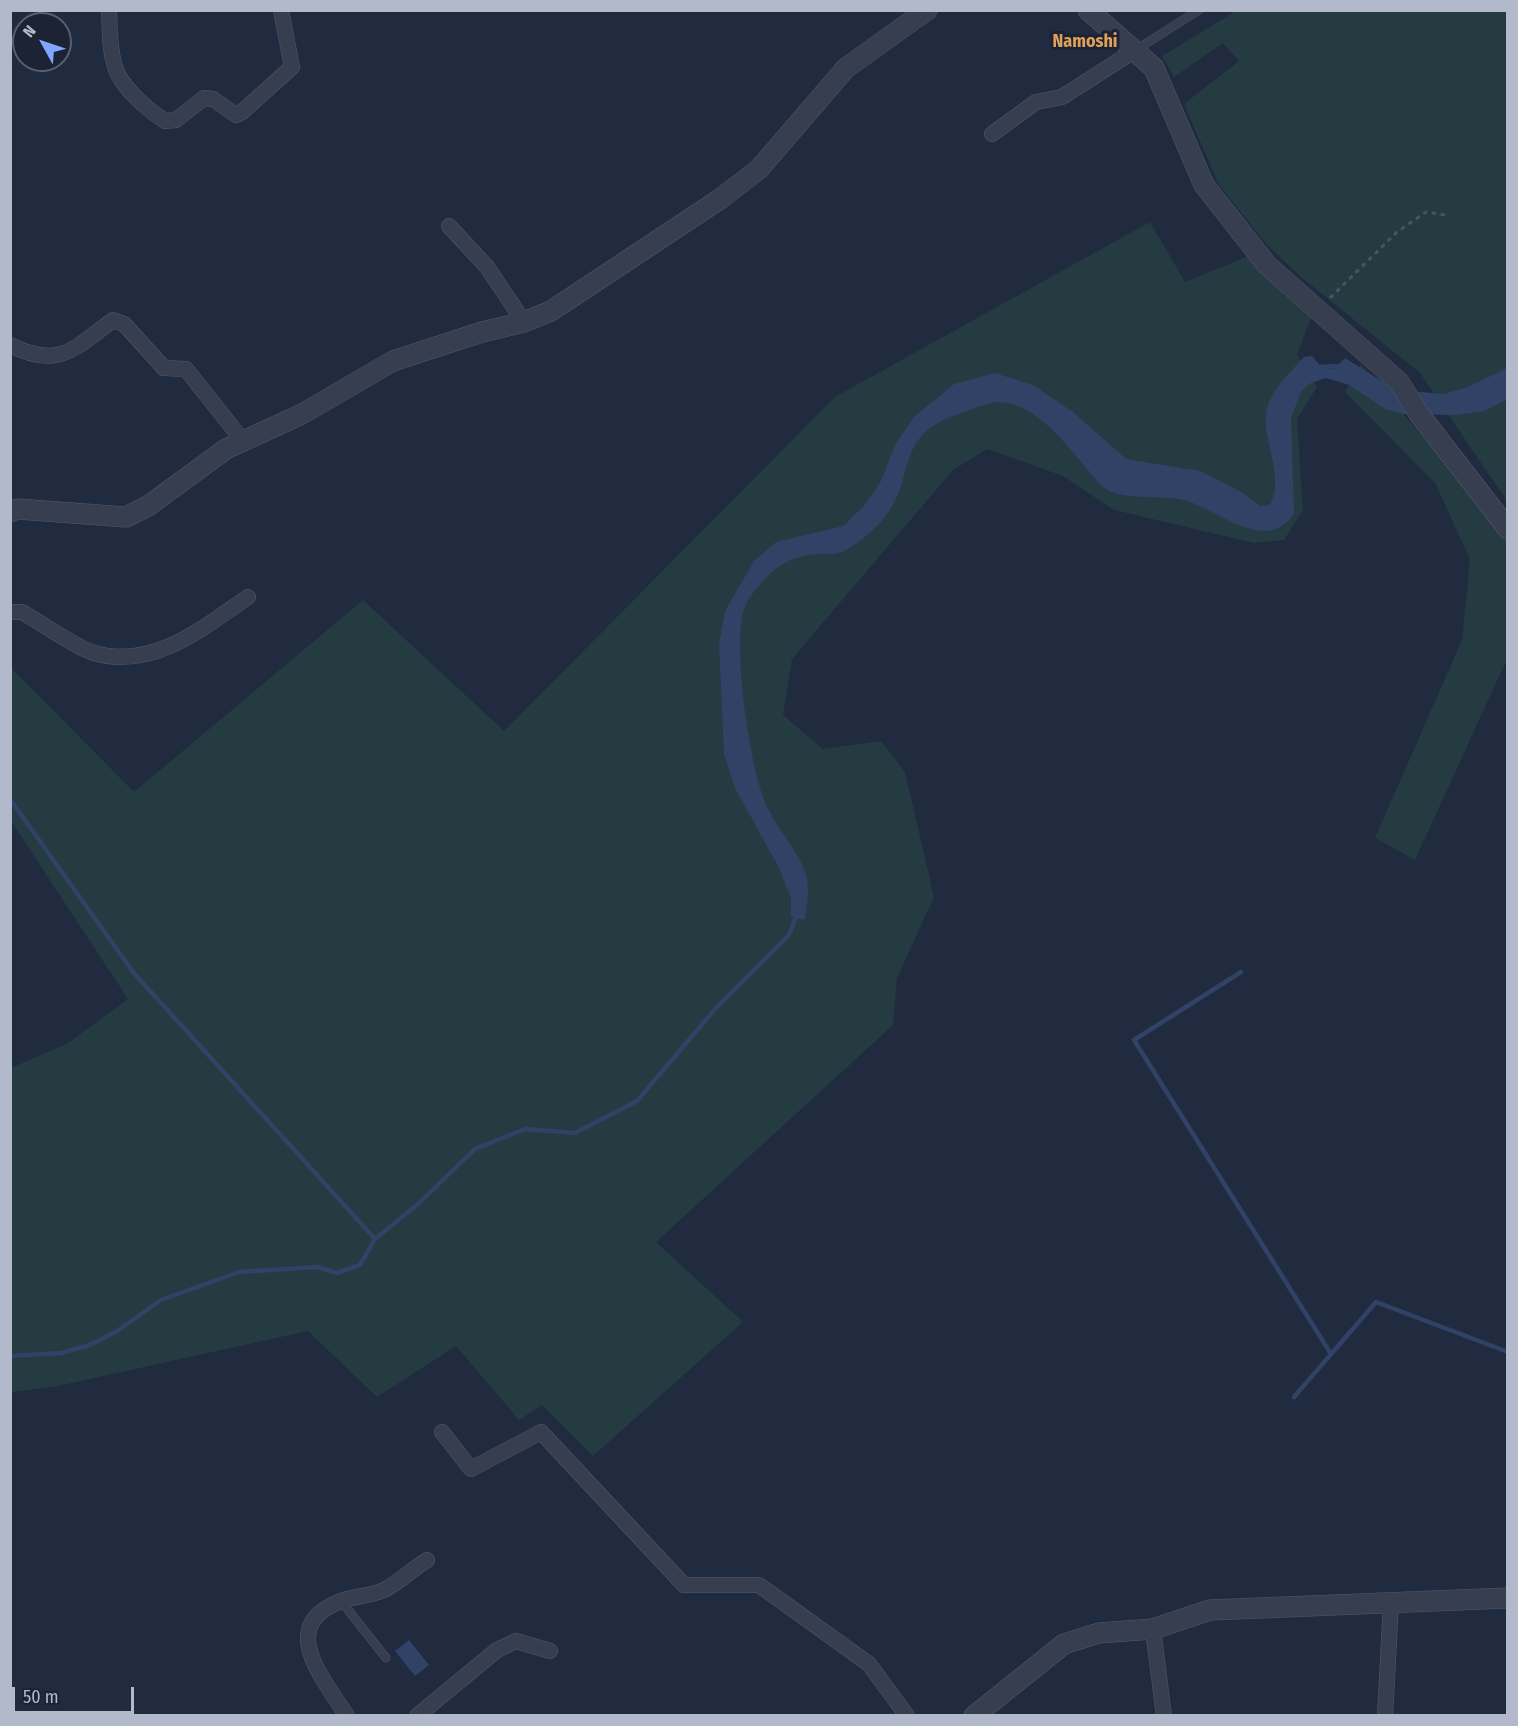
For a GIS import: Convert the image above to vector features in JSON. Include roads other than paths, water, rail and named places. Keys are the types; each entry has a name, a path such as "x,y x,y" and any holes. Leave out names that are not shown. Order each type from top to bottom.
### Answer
{"street":[{"path":"109,10 110,38 115,69 128,87 165,121 176,120 204,98 213,99 236,115 286,75 292,67 292,58 281,10"},
{"path":"10,512 18,508 126,517 148,506 226,449 302,414 393,361 482,332 524,322 550,311 728,193 759,169 846,68 927,10"},
{"path":"1088,10 1154,68 1204,185 1267,265 1399,381 1419,414 1508,529"},
{"path":"992,134 1036,102 1062,97 1134,51"},
{"path":"449,225 487,267 524,322"},
{"path":"10,345 43,358 69,352 114,320 124,324 164,368 186,369 243,441"},
{"path":"10,612 22,612 94,652 140,657 186,639 248,597"},
{"path":"442,1432 471,1469 541,1432 684,1585 759,1585 869,1664 908,1716"},
{"path":"347,1716 310,1658 307,1634 318,1613 341,1601 384,1590 427,1560"},
{"path":"974,1716 1065,1644 1098,1633 1153,1629 1210,1610 1508,1598"},
{"path":"1385,1716 1391,1603"},
{"path":"1153,1629 1164,1716"},
{"path":"417,1716 497,1650 516,1641 550,1651"}],"lane":[{"path":"1134,51 1200,10"},
{"path":"341,1601 386,1658"}],"water":[{"path":"1312,356 1322,368 1334,369 1345,358 1396,390 1444,394 1468,387 1507,368 1507,399 1485,411 1457,415 1403,414 1385,409 1349,385 1326,378 1309,384 1301,392 1291,418 1294,514 1282,526 1268,531 1254,530 1239,525 1193,503 1179,499 1128,496 1108,490 1098,482 1058,436 1037,417 1012,404 990,403 940,422 924,433 915,446 892,507 879,524 862,540 839,553 796,558 777,568 767,577 745,606 741,624 741,676 749,737 761,789 767,807 797,855 806,875 808,894 805,920 791,917 791,898 779,868 735,788 724,754 719,643 725,611 754,561 776,542 843,526 864,506 881,481 896,443 914,417 954,384 995,373 1033,385 1073,412 1126,459 1200,471 1243,493 1260,506 1270,505 1274,494 1275,472 1267,437 1268,406 1276,390 1287,376 1304,357"},
{"path":"409,1640 429,1665 415,1676 395,1651"}],"waterway":[{"path":"1317,367 1341,366"},
{"path":"10,799 133,972 375,1239"},
{"path":"10,1356 61,1353 90,1345 117,1331 161,1300 239,1272 317,1267 337,1273 360,1265 375,1239 418,1204 475,1149 525,1129 575,1133 637,1101 716,1008 789,935 797,914"},
{"path":"1241,972 1134,1040 1331,1354"},
{"path":"1294,1397 1376,1302 1508,1352"}],"district":[{"name":"Namoshi","path":"1085,42"}]}
